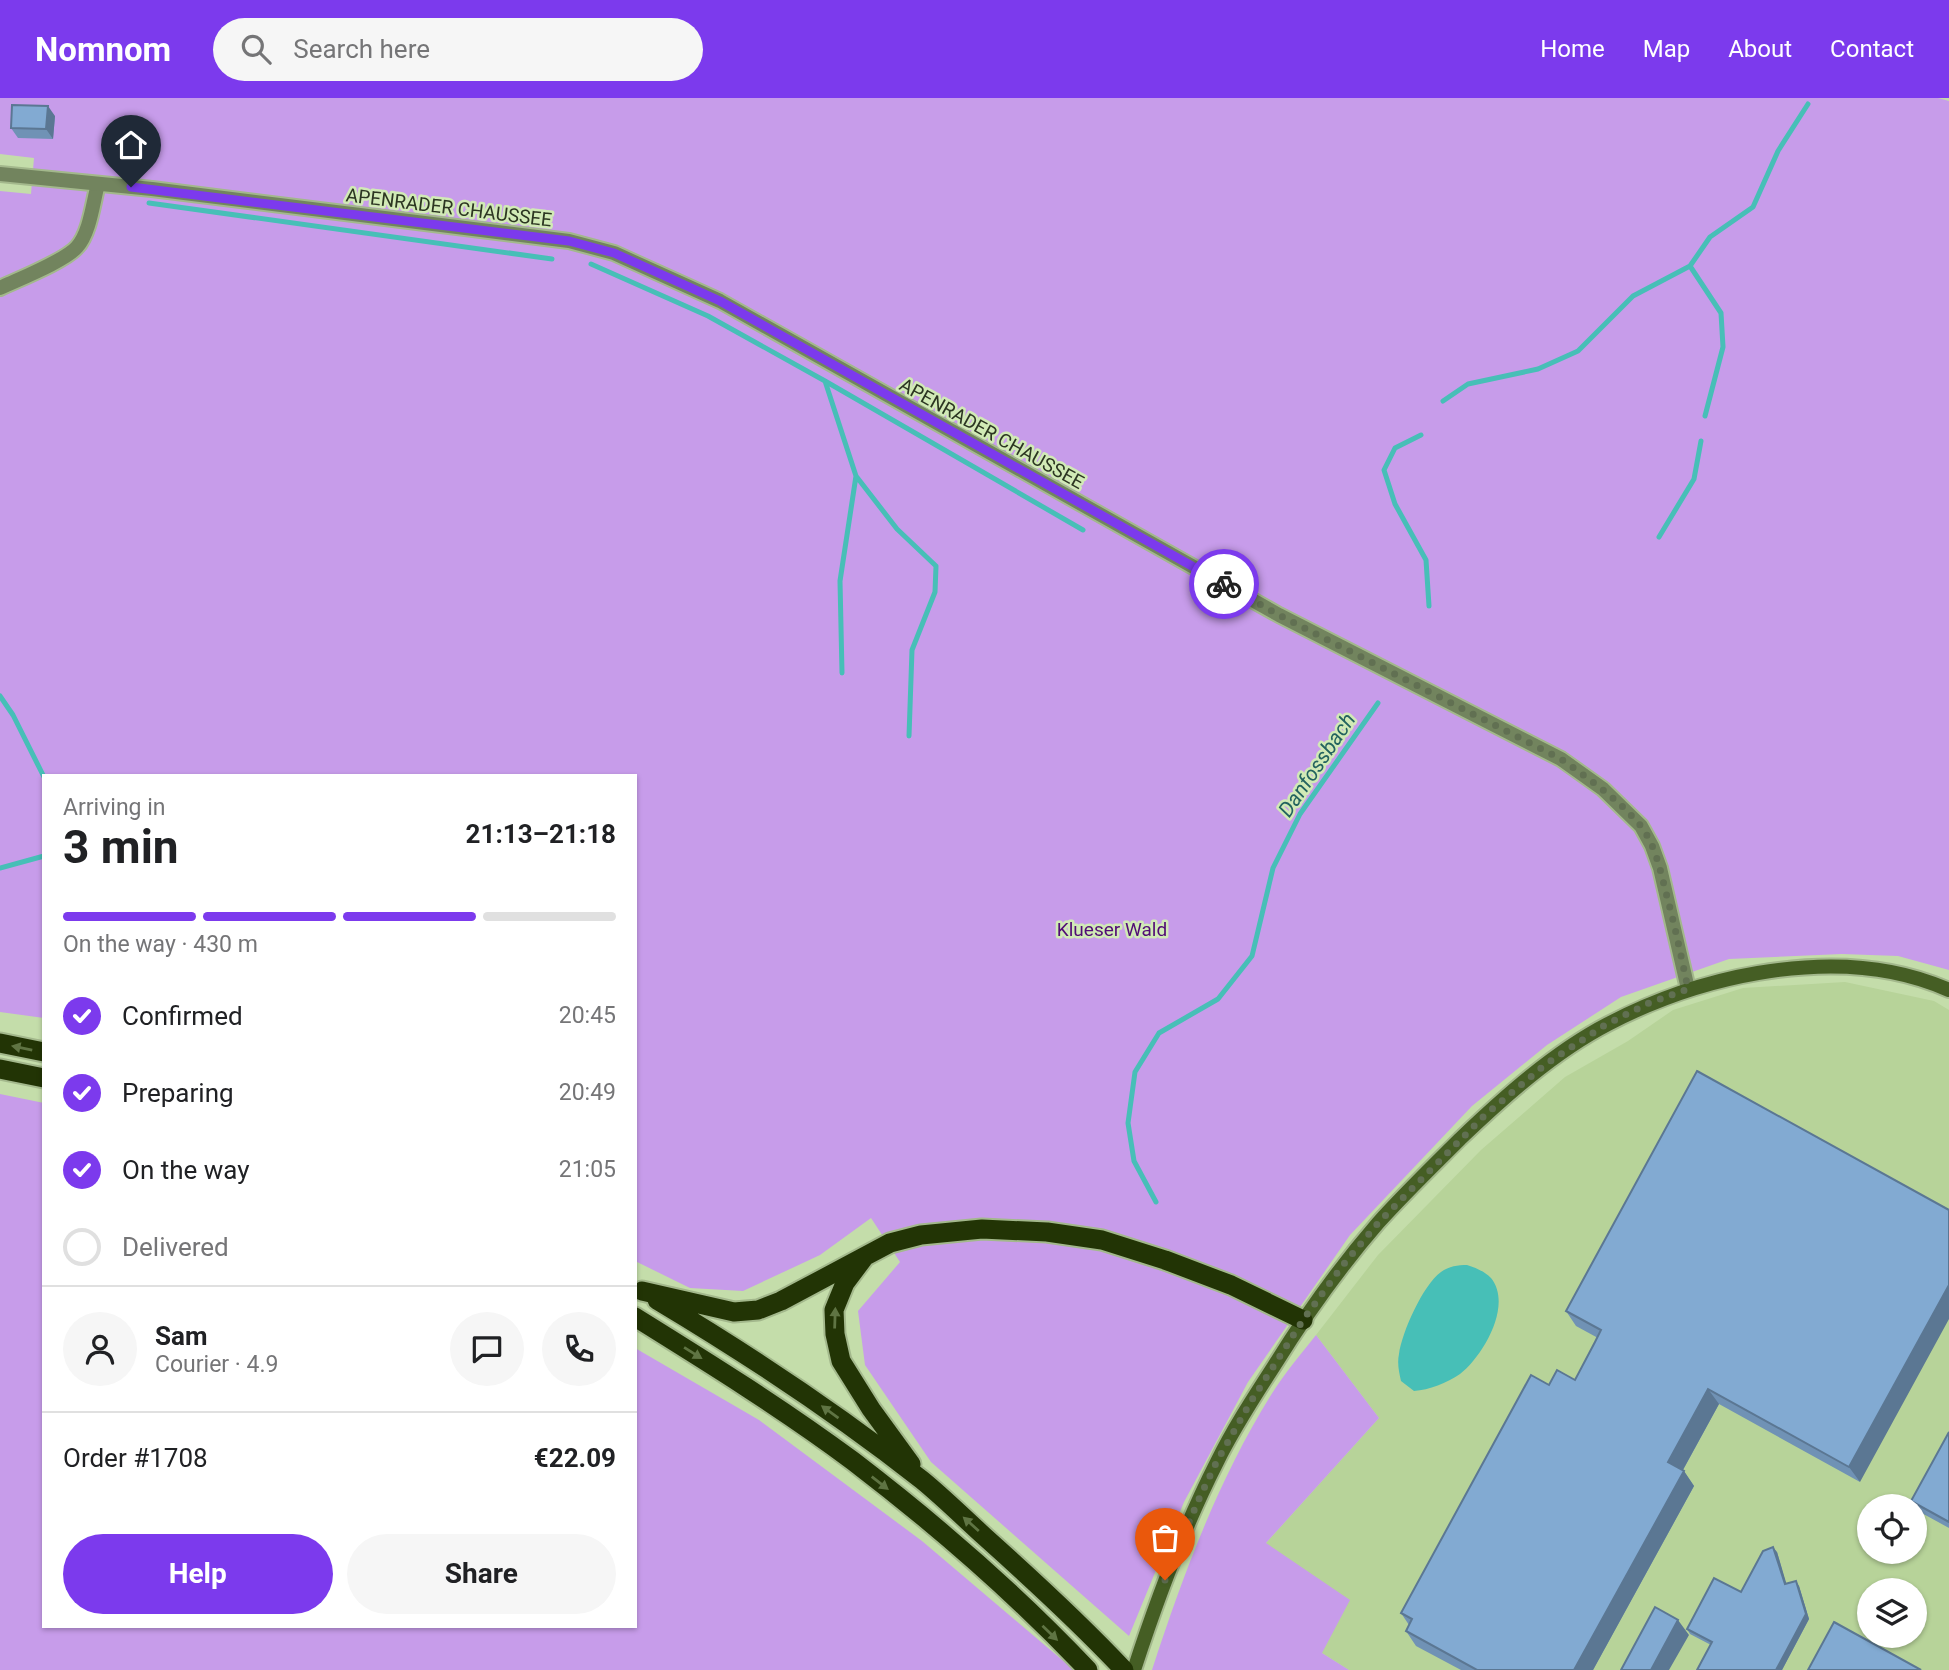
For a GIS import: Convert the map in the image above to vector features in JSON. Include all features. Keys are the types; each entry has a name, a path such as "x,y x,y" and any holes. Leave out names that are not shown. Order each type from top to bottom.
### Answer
{"highway":[{"path":"0,1043 42,1052"},
{"path":"0,1069 42,1079"},
{"path":"638,1289 734,1312 758,1310 781,1301 890,1243 921,1235 982,1229 1047,1232 1102,1240 1165,1260 1231,1285 1303,1320"},
{"path":"867,1254 845,1283 834,1310 835,1334 841,1361 871,1409 924,1482"},
{"path":"638,1289 797,1388 924,1482 1018,1566 1124,1670"},
{"path":"637,1318 782,1411 861,1468 1005,1589 1088,1670"}],"main road":[{"path":"1134,1670 1157,1600 1188,1521 1217,1461 1250,1403 1303,1320 1379,1222 1485,1115 1546,1064 1605,1025 1649,1003 1737,976 1836,965 1887,971 1949,990"}],"street":[{"name":"APENRADER CHAUSSEE","path":"0,174 152,189 569,241 614,253 720,301 1279,615 1561,759 1603,789 1641,826 1660,869 1688,989"},
{"path":"0,288 58,260 78,246 102,185"}],"shaded area":[{"path":"1845,982 1934,1001 1949,1010 1949,1670 1349,1670 1322,1653 1266,1543 1379,1418 1316,1335 1378,1255 1481,1150 1565,1077 1628,1041 1673,1010 1743,988"}],"green space":[{"name":"Klueser Wald","path":"0,98 1938,98 1949,101 1949,970 1898,956 1842,954 1729,959 1621,997 1547,1045 1472,1106 1350,1235 1248,1382 1184,1502 1129,1636 931,1462 865,1365 858,1311 900,1262 871,1218 820,1255 743,1291 690,1288 637,1262 637,774 42,774 42,1018 0,1012 0,191 31,194 34,158 0,154"},
{"path":"0,1094 42,1103 42,1628 637,1628 637,1349 759,1420 922,1541 1074,1670 0,1670"},
{"path":"1316,1335 1379,1418 1266,1543 1350,1600 1322,1653 1349,1670 1152,1670 1189,1564 1234,1460 1276,1387"}],"water":[{"path":"1467,1265 1491,1278 1497,1289 1499,1302 1492,1329 1478,1355 1460,1374 1438,1386 1414,1391 1401,1381 1398,1364 1409,1322 1434,1278 1447,1268"}],"building":[{"path":"12,105 48,106 46,129 11,128"},
{"path":"1697,1071 1949,1210 1949,1285 1849,1467 1708,1389 1668,1462 1684,1471 1574,1670 1477,1670 1406,1631 1412,1619 1401,1613 1531,1375 1549,1385 1557,1370 1575,1380 1601,1330 1566,1311"},
{"path":"1949,1432 1949,1522 1927,1510 1927,1494 1915,1494"},
{"path":"1773,1547 1785,1584 1796,1581 1806,1614 1776,1670 1697,1670 1712,1642 1687,1629 1714,1578 1741,1592 1763,1551"},
{"path":"1655,1607 1678,1620 1651,1670 1621,1670"},
{"path":"1834,1622 1857,1635 1857,1648 1881,1648 1921,1670 1808,1670"}],"waterway":[{"name":"Danfossbach","path":"1443,401 1468,384 1538,369 1578,351 1633,296 1690,266 1710,237 1753,207 1778,151 1808,104"},
{"path":"149,203 552,259"},
{"path":"591,264 708,316 1083,530"},
{"path":"1690,266 1721,313 1723,347 1705,416"},
{"path":"825,381 856,476 897,529 936,566 935,592 912,650 909,736"},
{"name":"Danfossbach","path":"1421,435 1395,448 1384,470 1395,504 1426,560 1429,606"},
{"path":"1659,537 1694,479 1701,441"},
{"path":"842,673 840,581 856,476"},
{"path":"0,696 13,715 42,774"},
{"name":"Danfossbach","path":"1156,1202 1134,1161 1128,1123 1135,1072 1159,1033 1218,999 1252,956 1273,868 1300,814 1378,703"},
{"path":"0,868 42,857"}],"way so far":[{"path":"1165,1580 1188,1521 1217,1461 1250,1403 1303,1320 1379,1222 1485,1115 1546,1064 1605,1025 1649,1003 1688,989 1660,869 1652,846 1641,826 1603,789 1561,759 1279,615 1224,584"}],"route":[{"path":"131,187 569,241 614,253 720,301 1224,584"}]}
